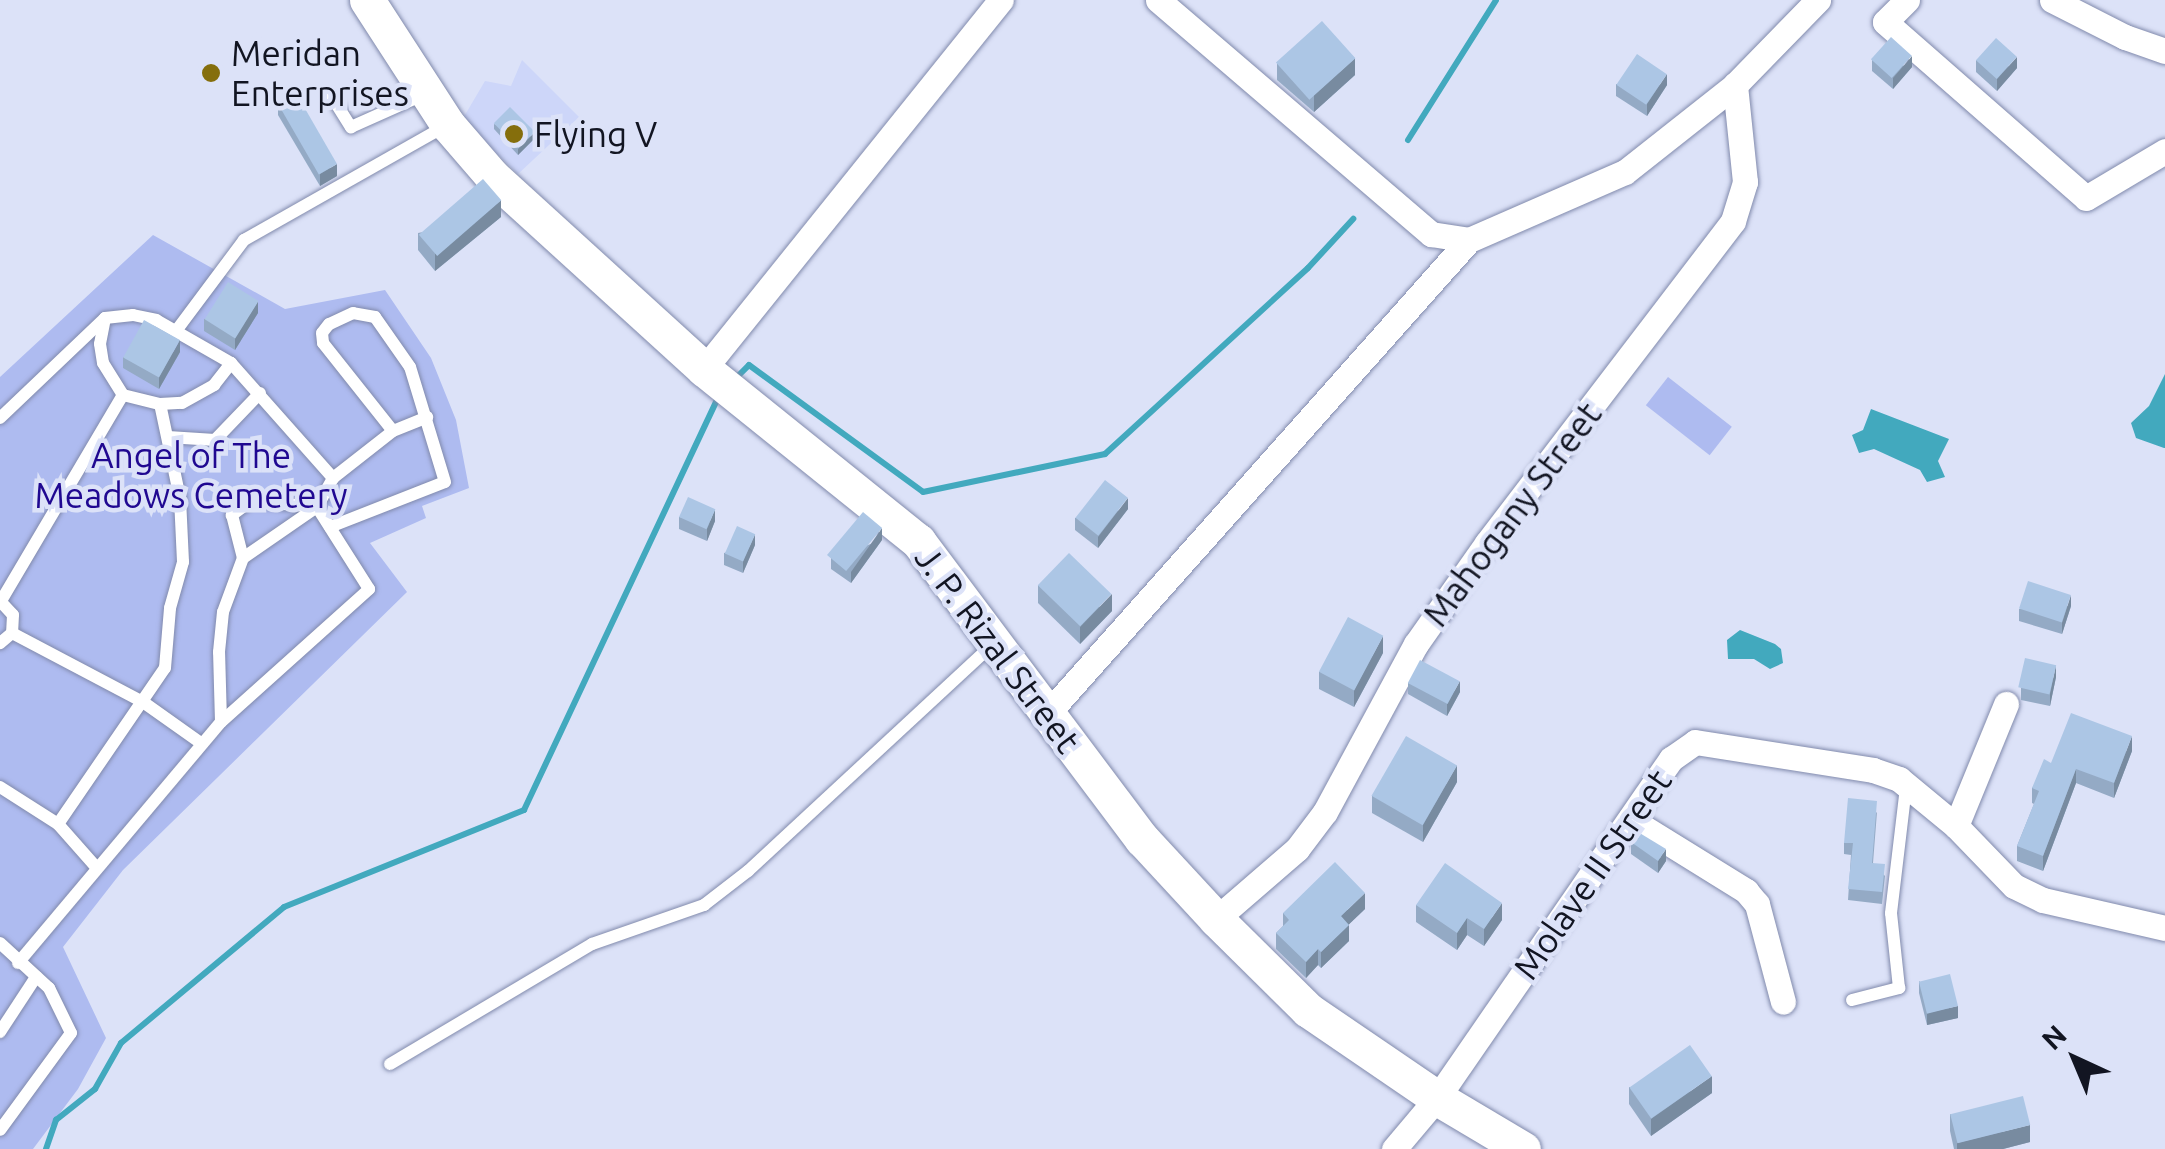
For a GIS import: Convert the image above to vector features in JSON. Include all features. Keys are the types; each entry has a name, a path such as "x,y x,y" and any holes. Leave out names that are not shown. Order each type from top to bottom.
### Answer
{"main road":[{"name":"J. P. Rizal Street","path":"367,0 448,125 530,212 704,369 918,541 997,640 1142,839 1216,919 1308,1010 1437,1098 1522,1149"}],"street":[{"path":"704,369 1002,0"},
{"path":"1158,0 1431,234 1469,240"},
{"path":"1048,714 1469,240 1625,172 1736,85 1818,0"},
{"path":"1906,0 1885,22 2086,198 2165,151"},
{"path":"2052,0 2124,37 2165,51"},
{"name":"Mahogany Street","path":"1216,919 1297,849 1325,812 1416,644 1487,543 1733,221 1745,182 1736,85"},
{"path":"1956,826 2006,704"},
{"name":"Molave II Street","path":"1394,1149 1437,1098 1671,759 1695,742 1873,770 1906,784 1956,826 2014,886 2113,919 2165,928"},
{"path":"1630,818 1746,891 1757,904 1783,1002"}],"lane":[{"path":"332,97 351,126 427,93"},
{"path":"176,332 244,240 448,125"},
{"path":"330,528 445,482 410,367 376,318 353,314 330,324 322,333 324,343 394,431"},
{"path":"0,418 105,318 133,315 156,320 231,363 333,478"},
{"path":"105,318 100,344 103,363 123,395 160,404 182,403 214,385 231,363"},
{"path":"168,438 215,440 260,393"},
{"path":"0,643 12,633 13,615 1,601 123,395"},
{"path":"58,824 165,668 170,608 183,562 180,498 160,404"},
{"path":"243,558 317,507 333,478 394,431 427,417"},
{"path":"221,722 219,652 223,612 243,558 232,516 251,502 317,507"},
{"path":"18,962 221,722 368,589 317,507"},
{"path":"12,633 143,702 202,744"},
{"path":"390,1064 592,944 704,904 748,872 997,640"},
{"path":"1852,1000 1899,988 1890,913 1906,784"},
{"path":"0,787 58,824 96,867"},
{"path":"0,1130 5,1112 71,1032 48,988 1,946"},
{"path":"0,1032 36,977"}],"shaded area":[{"path":"522,60 579,117 518,174 462,120 485,81 511,86"},
{"path":"2165,374 2164,448 2136,438 2131,423 2149,406"},
{"path":"1871,409 1949,439 1938,461 1945,477 1927,482 1920,470 1874,449 1859,453 1852,435 1863,430"},
{"path":"1740,630 1775,644 1781,649 1783,663 1770,669 1754,659 1728,659 1727,640"}],"green space":[{"name":"Angel of The Meadows Cemetery","path":"153,235 285,309 385,290 431,358 456,420 469,488 422,506 426,518 370,543 407,592 123,870 63,947 106,1038 78,1089 33,1149 0,1149 0,377"},
{"path":"1668,377 1732,427 1710,455 1646,405"}],"building":[{"path":"1322,21 1355,58 1309,100 1276,62"},
{"path":"1891,37 1912,56 1892,78 1871,59"},
{"path":"1996,38 2017,57 1997,79 1976,60"},
{"path":"1637,54 1667,74 1646,105 1616,85"},
{"path":"296,93 337,164 319,175 278,104"},
{"name":"Flying V","path":"510,107 535,132 518,148 494,123"},
{"path":"483,179 501,200 437,256 419,235"},
{"path":"228,282 259,301 235,338 205,319"},
{"path":"144,320 180,340 159,377 123,358"},
{"path":"1105,480 1128,498 1098,536 1075,518"},
{"path":"688,497 715,509 706,529 679,517"},
{"path":"863,512 882,528 846,571 827,555"},
{"path":"737,526 755,534 743,562 725,553"},
{"path":"1069,553 1111,594 1080,626 1038,585"},
{"path":"2028,581 2071,595 2062,622 2019,609"},
{"path":"1348,617 1383,636 1354,691 1319,672"},
{"path":"2025,658 2056,665 2049,694 2018,687"},
{"path":"1420,660 1460,681 1448,704 1408,683"},
{"path":"2071,713 2132,736 2114,783 2076,769 2043,856 2017,846 2039,791 2032,788 2044,759 2051,763"},
{"path":"1406,736 1457,766 1423,825 1372,796"},
{"path":"1848,798 1877,801 1872,863 1885,864 1882,892 1848,889 1853,843 1844,843"},
{"path":"1638,832 1666,849 1658,861 1631,842"},
{"path":"1335,862 1365,893 1341,916 1349,925 1306,962 1276,933 1289,920 1283,913"},
{"path":"1445,863 1502,903 1484,929 1467,918 1457,933 1416,905"},
{"path":"1950,974 1958,1006 1927,1014 1919,982"},
{"path":"1690,1045 1712,1076 1651,1119 1629,1087"},
{"path":"2023,1096 2030,1125 1957,1143 1950,1114"}],"waterway":[{"path":"1408,140 1496,0"},
{"path":"739,375 749,365 923,492 1105,454 1308,268 1353,219"},
{"path":"46,1149 56,1120 95,1089 121,1043 284,907 524,810 718,397"}],"place":[{"name":"Meridan Enterprises","path":"211,73"},
{"name":"Flying V","path":"514,134"}]}
